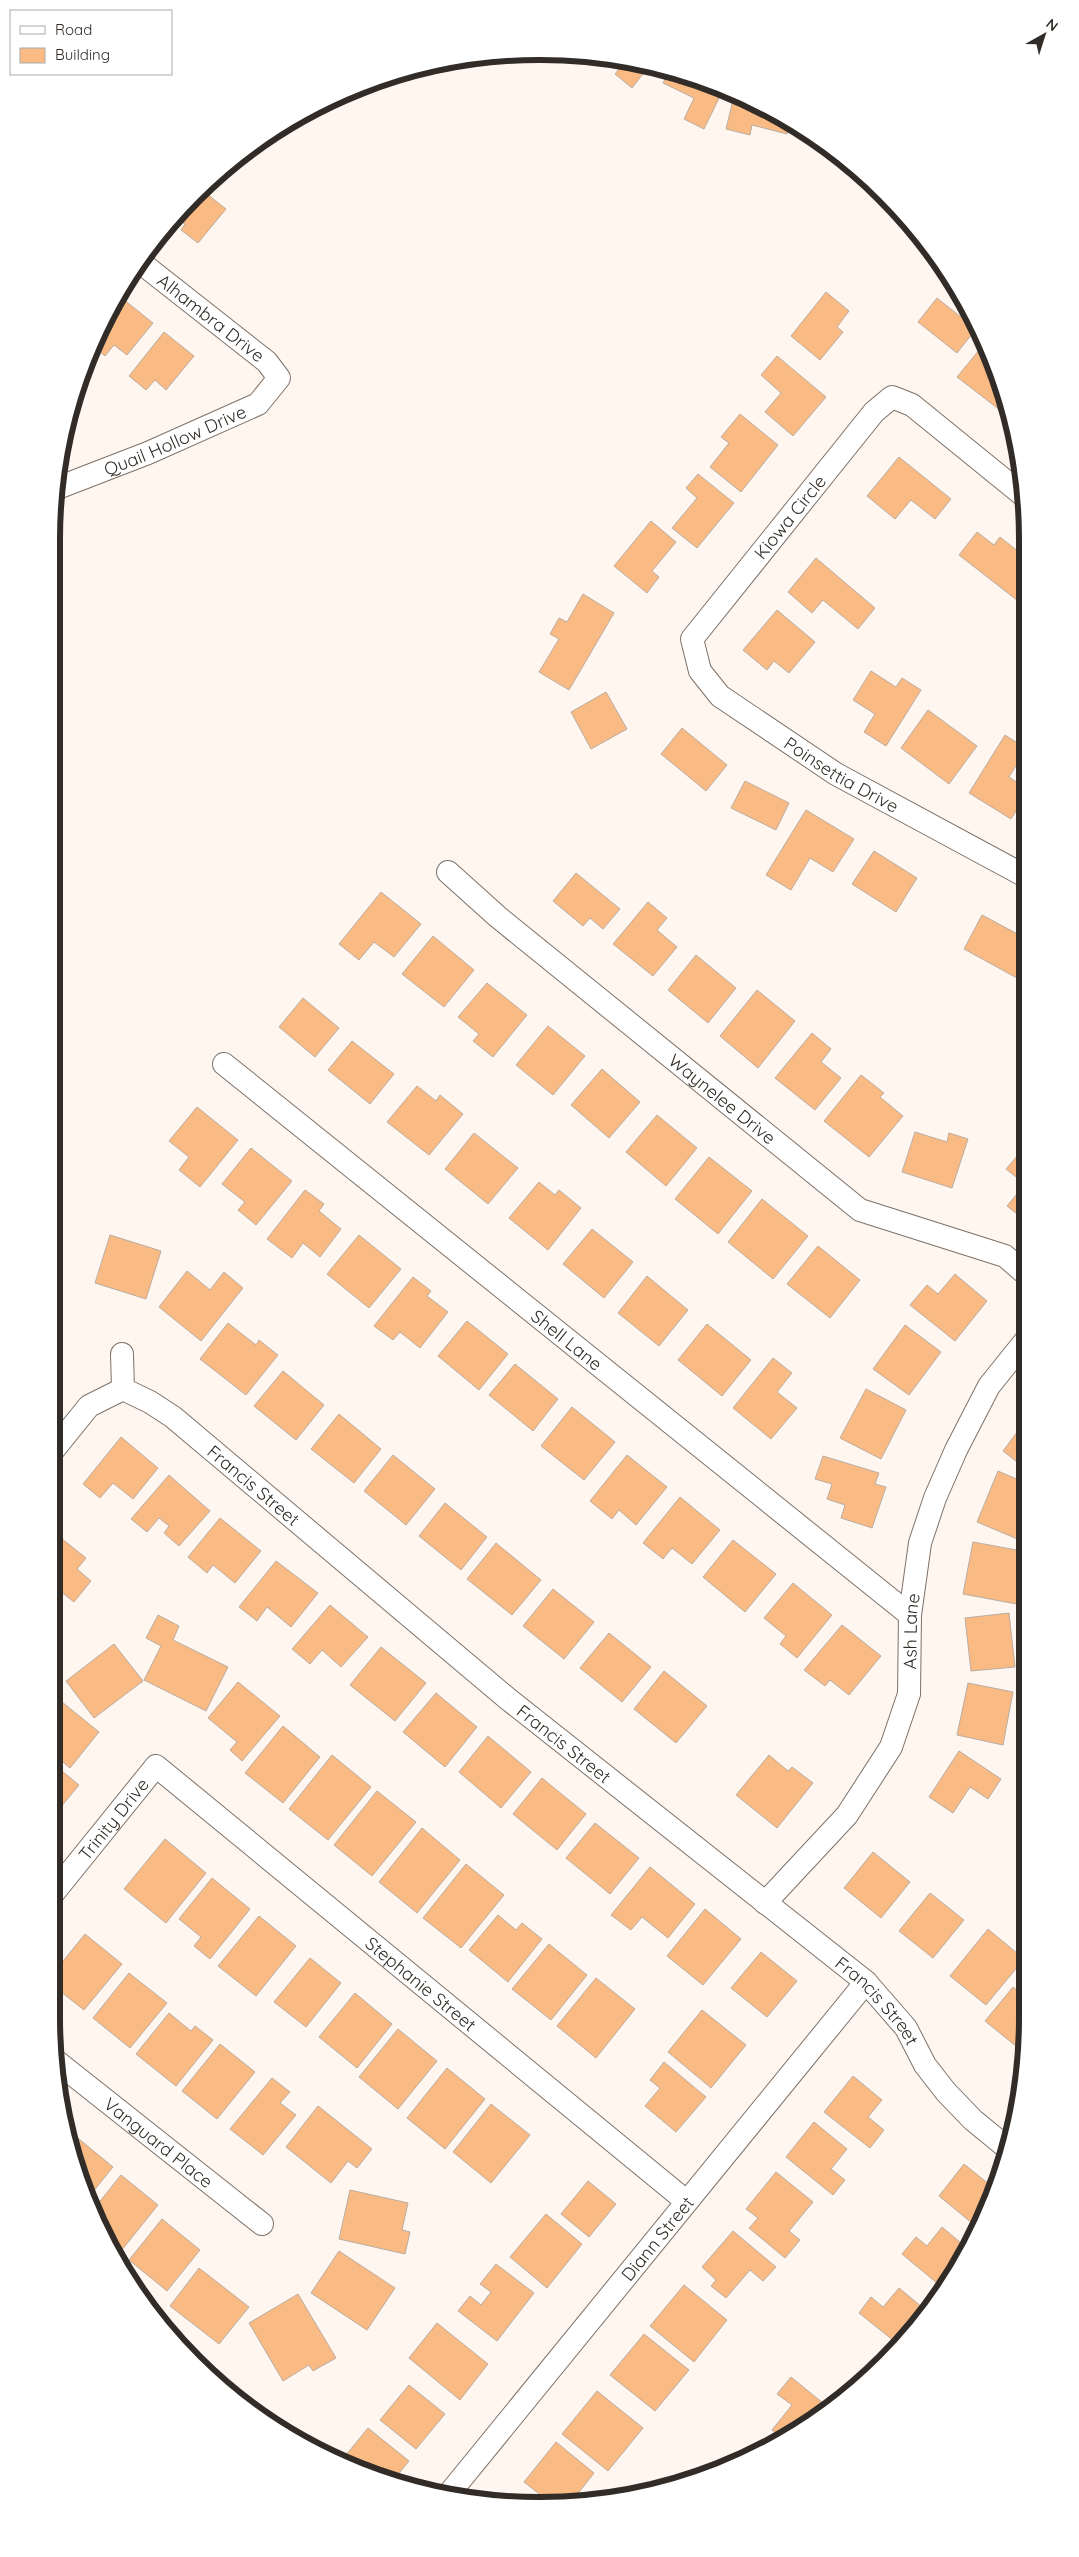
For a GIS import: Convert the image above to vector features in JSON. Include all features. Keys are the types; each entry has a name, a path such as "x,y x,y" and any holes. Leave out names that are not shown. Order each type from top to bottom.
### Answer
{"street":[{"name":"Alhambra Drive","path":"146,266 267,362 279,378"},
{"name":"Quail Hollow Drive","path":"63,486 148,453 258,404 279,378"},
{"name":"Kiowa Circle","path":"692,639 874,412 892,398 912,405 1016,490"},
{"name":"Poinsettia Drive","path":"692,639 700,671 720,696 836,774 1019,873"},
{"name":"Waynelee Drive","path":"448,872 498,917 860,1210 1005,1256 1019,1268"},
{"name":"Shell Lane","path":"224,1064 910,1615"},
{"name":"Ash Lane","path":"765,1903 847,1815 891,1746 909,1694 910,1615 920,1543 935,1498 956,1450 989,1386 1019,1349"},
{"path":"60,1442 89,1406 123,1389 122,1354"},
{"name":"Francis Street","path":"123,1389 150,1402 173,1417 508,1699 866,1982 906,2028 926,2066 946,2092 973,2120 1002,2144"},
{"name":"Trinity Drive","path":"60,1885 156,1766"},
{"name":"Stephanie Street","path":"156,1766 686,2201"},
{"name":"Diann Street","path":"453,2489 866,1982"},
{"name":"Vanguard Place","path":"63,2066 262,2224"}],"building":[{"path":"620,67 645,72 632,88 615,74"},
{"path":"666,77 721,95 704,129 684,119 694,98 663,83"},
{"path":"733,100 788,130 787,134 752,125 750,135 726,129"},
{"path":"207,194 226,209 198,243 181,230 185,224 181,221"},
{"path":"826,292 849,311 837,327 843,332 820,360 791,336"},
{"path":"937,298 967,322 973,333 957,353 918,322"},
{"path":"124,300 153,323 127,355 114,345 105,356 98,351"},
{"path":"164,332 194,356 166,390 155,380 146,390 129,376"},
{"path":"980,349 1002,412 957,377"},
{"path":"777,356 826,397 793,436 765,412 781,393 761,375"},
{"path":"740,414 778,445 741,492 710,467 729,443 721,437"},
{"path":"899,457 951,499 935,519 911,500 895,519 867,496"},
{"path":"698,474 734,503 697,548 672,528 697,498 686,488"},
{"path":"651,521 676,542 652,571 659,577 647,593 614,566"},
{"path":"977,532 994,545 1000,537 1019,552 1019,600 1018,601 959,555"},
{"path":"816,558 875,608 858,629 823,600 812,613 788,592"},
{"path":"583,594 614,613 569,690 539,672 559,639 550,634 559,618 567,622"},
{"path":"777,610 815,642 789,673 774,661 767,670 743,650"},
{"path":"871,671 896,687 902,678 921,690 886,746 864,732 875,714 853,700"},
{"path":"606,692 627,729 591,749 571,712"},
{"path":"928,710 977,746 949,784 901,748"},
{"path":"682,728 727,765 706,791 661,754"},
{"path":"1005,735 1019,744 1019,760 1009,777 1019,784 1019,806 1011,819 969,793"},
{"path":"745,781 789,803 776,830 731,808"},
{"path":"806,810 854,839 833,872 810,858 791,890 766,875"},
{"path":"874,851 917,878 896,912 852,884"},
{"path":"576,873 620,909 603,929 590,918 583,926 553,901"},
{"path":"381,892 421,924 394,957 374,942 359,960 339,944"},
{"path":"648,902 667,918 657,930 677,947 653,976 613,944"},
{"path":"982,915 1019,935 1019,974 1017,978 964,949"},
{"path":"433,936 474,970 444,1007 402,974"},
{"path":"696,955 736,988 708,1023 668,990"},
{"path":"487,983 527,1015 493,1057 473,1041 479,1034 458,1017"},
{"path":"757,990 795,1021 758,1068 720,1036"},
{"path":"303,998 339,1028 315,1057 279,1027"},
{"path":"548,1026 585,1056 553,1095 516,1065"},
{"path":"812,1033 831,1049 821,1062 841,1078 815,1110 775,1078"},
{"path":"352,1041 394,1074 370,1104 328,1070"},
{"path":"602,1069 640,1102 609,1138 571,1105"},
{"path":"861,1075 884,1093 880,1097 903,1116 869,1157 824,1121"},
{"path":"417,1086 436,1101 440,1095 463,1114 429,1155 387,1122"},
{"path":"197,1107 238,1140 200,1187 179,1170 189,1157 169,1141"},
{"path":"657,1115 697,1148 666,1186 626,1152"},
{"path":"915,1132 947,1142 949,1133 968,1139 952,1188 902,1172"},
{"path":"474,1133 518,1168 488,1204 445,1169"},
{"path":"251,1148 292,1181 256,1225 238,1210 245,1202 222,1184"},
{"path":"1019,1154 1019,1179 1006,1169"},
{"path":"709,1157 752,1191 718,1234 675,1199"},
{"path":"539,1182 555,1195 559,1190 581,1208 548,1250 509,1218"},
{"path":"305,1190 324,1204 319,1211 341,1229 320,1257 303,1243 292,1258 267,1239"},
{"path":"1019,1191 1019,1215 1007,1206"},
{"path":"762,1199 808,1236 773,1279 728,1242"},
{"path":"592,1229 633,1262 604,1298 563,1264"},
{"path":"110,1235 161,1251 146,1299 95,1283"},
{"path":"359,1235 401,1269 369,1308 327,1274"},
{"path":"818,1246 860,1280 830,1318 787,1284"},
{"path":"187,1271 210,1290 224,1272 243,1288 201,1341 159,1307"},
{"path":"955,1274 987,1301 955,1341 910,1305 927,1285 938,1294"},
{"path":"647,1276 688,1310 659,1346 618,1313"},
{"path":"413,1277 431,1291 427,1296 448,1312 420,1348 400,1332 393,1340 374,1326"},
{"path":"467,1321 508,1354 479,1390 438,1356"},
{"path":"228,1323 256,1345 259,1340 278,1355 246,1395 200,1359"},
{"path":"707,1324 751,1360 722,1396 678,1360"},
{"path":"905,1325 941,1352 909,1395 873,1369"},
{"path":"773,1358 792,1373 777,1392 797,1408 771,1439 733,1408"},
{"path":"515,1364 558,1399 533,1431 489,1395"},
{"path":"283,1371 324,1405 296,1440 254,1406"},
{"path":"866,1389 906,1410 881,1459 840,1438"},
{"path":"572,1407 615,1442 584,1480 541,1446"},
{"path":"339,1414 381,1449 354,1483 311,1449"},
{"path":"1019,1429 1019,1464 1003,1451"},
{"path":"121,1437 158,1468 133,1499 113,1483 100,1498 83,1484"},
{"path":"393,1455 435,1489 406,1525 364,1491"},
{"path":"627,1455 667,1487 636,1525 619,1510 612,1519 590,1501"},
{"path":"823,1456 879,1473 875,1484 886,1487 872,1528 841,1518 845,1505 827,1499 832,1484 815,1479"},
{"path":"998,1471 1019,1480 1019,1540 977,1522"},
{"path":"169,1475 210,1511 179,1546 164,1533 169,1526 159,1518 147,1532 131,1519"},
{"path":"680,1497 720,1530 692,1564 672,1548 663,1559 643,1543"},
{"path":"445,1503 487,1537 461,1570 419,1536"},
{"path":"220,1518 261,1551 235,1583 213,1565 207,1573 188,1557"},
{"path":"60,1537 86,1558 77,1569 91,1581 74,1602 60,1591"},
{"path":"733,1540 776,1574 745,1612 703,1577"},
{"path":"973,1542 1019,1550 1019,1604 963,1594"},
{"path":"496,1543 541,1580 512,1615 467,1579"},
{"path":"276,1561 318,1593 291,1627 267,1607 257,1621 239,1607"},
{"path":"793,1583 832,1615 797,1658 780,1644 786,1636 764,1618"},
{"path":"553,1589 594,1622 564,1659 523,1626"},
{"path":"330,1605 368,1637 341,1667 322,1650 310,1664 292,1649"},
{"path":"1009,1613 1015,1667 971,1671 965,1618"},
{"path":"158,1615 179,1626 173,1640 228,1667 206,1711 144,1680 161,1646 146,1638"},
{"path":"842,1625 881,1656 849,1695 830,1680 825,1686 804,1670"},
{"path":"609,1633 651,1667 622,1702 580,1668"},
{"path":"114,1644 143,1681 94,1718 66,1681"},
{"path":"381,1647 426,1683 395,1721 350,1685"},
{"path":"664,1671 707,1706 676,1743 634,1709"},
{"path":"238,1682 280,1716 242,1761 230,1750 237,1742 208,1718"},
{"path":"968,1683 1013,1692 1003,1745 957,1735"},
{"path":"436,1693 477,1727 445,1767 403,1732"},
{"path":"62,1702 99,1732 70,1768 60,1760 60,1704"},
{"path":"283,1726 320,1757 283,1803 245,1773"},
{"path":"488,1736 531,1772 501,1808 459,1772"},
{"path":"959,1751 1001,1779 988,1799 970,1787 953,1813 929,1797"},
{"path":"332,1755 371,1787 328,1840 289,1809"},
{"path":"769,1755 788,1771 792,1767 813,1783 777,1828 736,1795"},
{"path":"60,1769 79,1785 60,1808"},
{"path":"542,1778 586,1814 557,1850 513,1814"},
{"path":"377,1791 416,1822 372,1876 334,1845"},
{"path":"595,1823 639,1858 610,1894 566,1858"},
{"path":"422,1828 460,1860 417,1913 379,1882"},
{"path":"165,1839 206,1873 166,1923 124,1889"},
{"path":"873,1852 910,1882 881,1918 844,1888"},
{"path":"466,1864 504,1895 461,1948 423,1918"},
{"path":"650,1867 695,1904 668,1938 642,1917 631,1930 611,1915"},
{"path":"212,1878 250,1909 210,1959 194,1946 201,1937 179,1919"},
{"path":"930,1893 964,1920 933,1958 899,1931"},
{"path":"705,1909 741,1939 703,1985 667,1956"},
{"path":"498,1915 516,1930 522,1923 542,1939 508,1982 469,1950"},
{"path":"259,1916 296,1946 256,1996 218,1966"},
{"path":"988,1929 1019,1955 1019,1965 986,2005 950,1976"},
{"path":"85,1934 122,1964 84,2010 60,1991 60,1965"},
{"path":"549,1944 587,1975 551,2020 512,1989"},
{"path":"761,1952 797,1981 767,2017 731,1988"},
{"path":"310,1958 341,1983 306,2027 274,2002"},
{"path":"129,1973 167,2003 130,2048 93,2018"},
{"path":"596,1978 635,2009 596,2058 557,2026"},
{"path":"1013,1987 1019,1992 1018,2048 985,2021"},
{"path":"355,1993 392,2024 357,2068 319,2037"},
{"path":"702,2010 746,2045 711,2088 668,2052"},
{"path":"169,2013 191,2031 195,2026 213,2040 176,2086 136,2054"},
{"path":"398,2029 437,2061 398,2109 359,2077"},
{"path":"220,2044 255,2072 217,2119 182,2091"},
{"path":"664,2062 706,2097 676,2132 645,2106 660,2088 650,2080"},
{"path":"447,2068 485,2099 445,2149 407,2118"},
{"path":"853,2076 882,2100 868,2117 884,2130 870,2148 824,2112"},
{"path":"272,2078 290,2092 280,2103 296,2115 263,2155 230,2129"},
{"path":"491,2104 530,2135 491,2183 453,2152"},
{"path":"318,2106 372,2149 357,2168 348,2161 331,2183 286,2147"},
{"path":"814,2122 847,2149 831,2169 845,2180 833,2195 786,2157"},
{"path":"74,2135 113,2167 93,2192"},
{"path":"964,2164 989,2184 973,2224 939,2196"},
{"path":"776,2172 813,2202 789,2231 800,2240 785,2258 749,2228 758,2218 746,2209"},
{"path":"121,2175 158,2205 121,2251 98,2204"},
{"path":"588,2181 616,2204 589,2237 561,2214"},
{"path":"350,2190 408,2203 402,2230 410,2232 405,2254 339,2239"},
{"path":"546,2214 582,2244 547,2288 510,2257"},
{"path":"162,2219 200,2250 167,2291 129,2260"},
{"path":"942,2227 962,2244 938,2284 902,2254 916,2237 927,2246"},
{"path":"733,2231 776,2267 763,2281 750,2270 726,2298 711,2286 716,2280 702,2267"},
{"path":"339,2251 395,2288 367,2330 311,2293"},
{"path":"496,2264 534,2293 497,2341 458,2311 470,2296 481,2305 491,2292 480,2284"},
{"path":"199,2268 249,2307 219,2344 170,2306"},
{"path":"684,2285 727,2320 694,2362 650,2326"},
{"path":"899,2288 922,2307 894,2341 859,2313 871,2297 883,2307"},
{"path":"298,2294 336,2358 313,2371 309,2365 283,2381 249,2323"},
{"path":"437,2323 488,2364 460,2400 409,2358"},
{"path":"644,2334 689,2370 655,2411 610,2375"},
{"path":"791,2377 823,2403 777,2434 772,2430 792,2405 777,2394"},
{"path":"409,2385 445,2414 416,2449 380,2420"},
{"path":"597,2391 643,2428 608,2471 562,2434"},
{"path":"368,2428 409,2461 397,2476 345,2456"},
{"path":"556,2442 594,2473 576,2495 543,2497 524,2482"}]}
